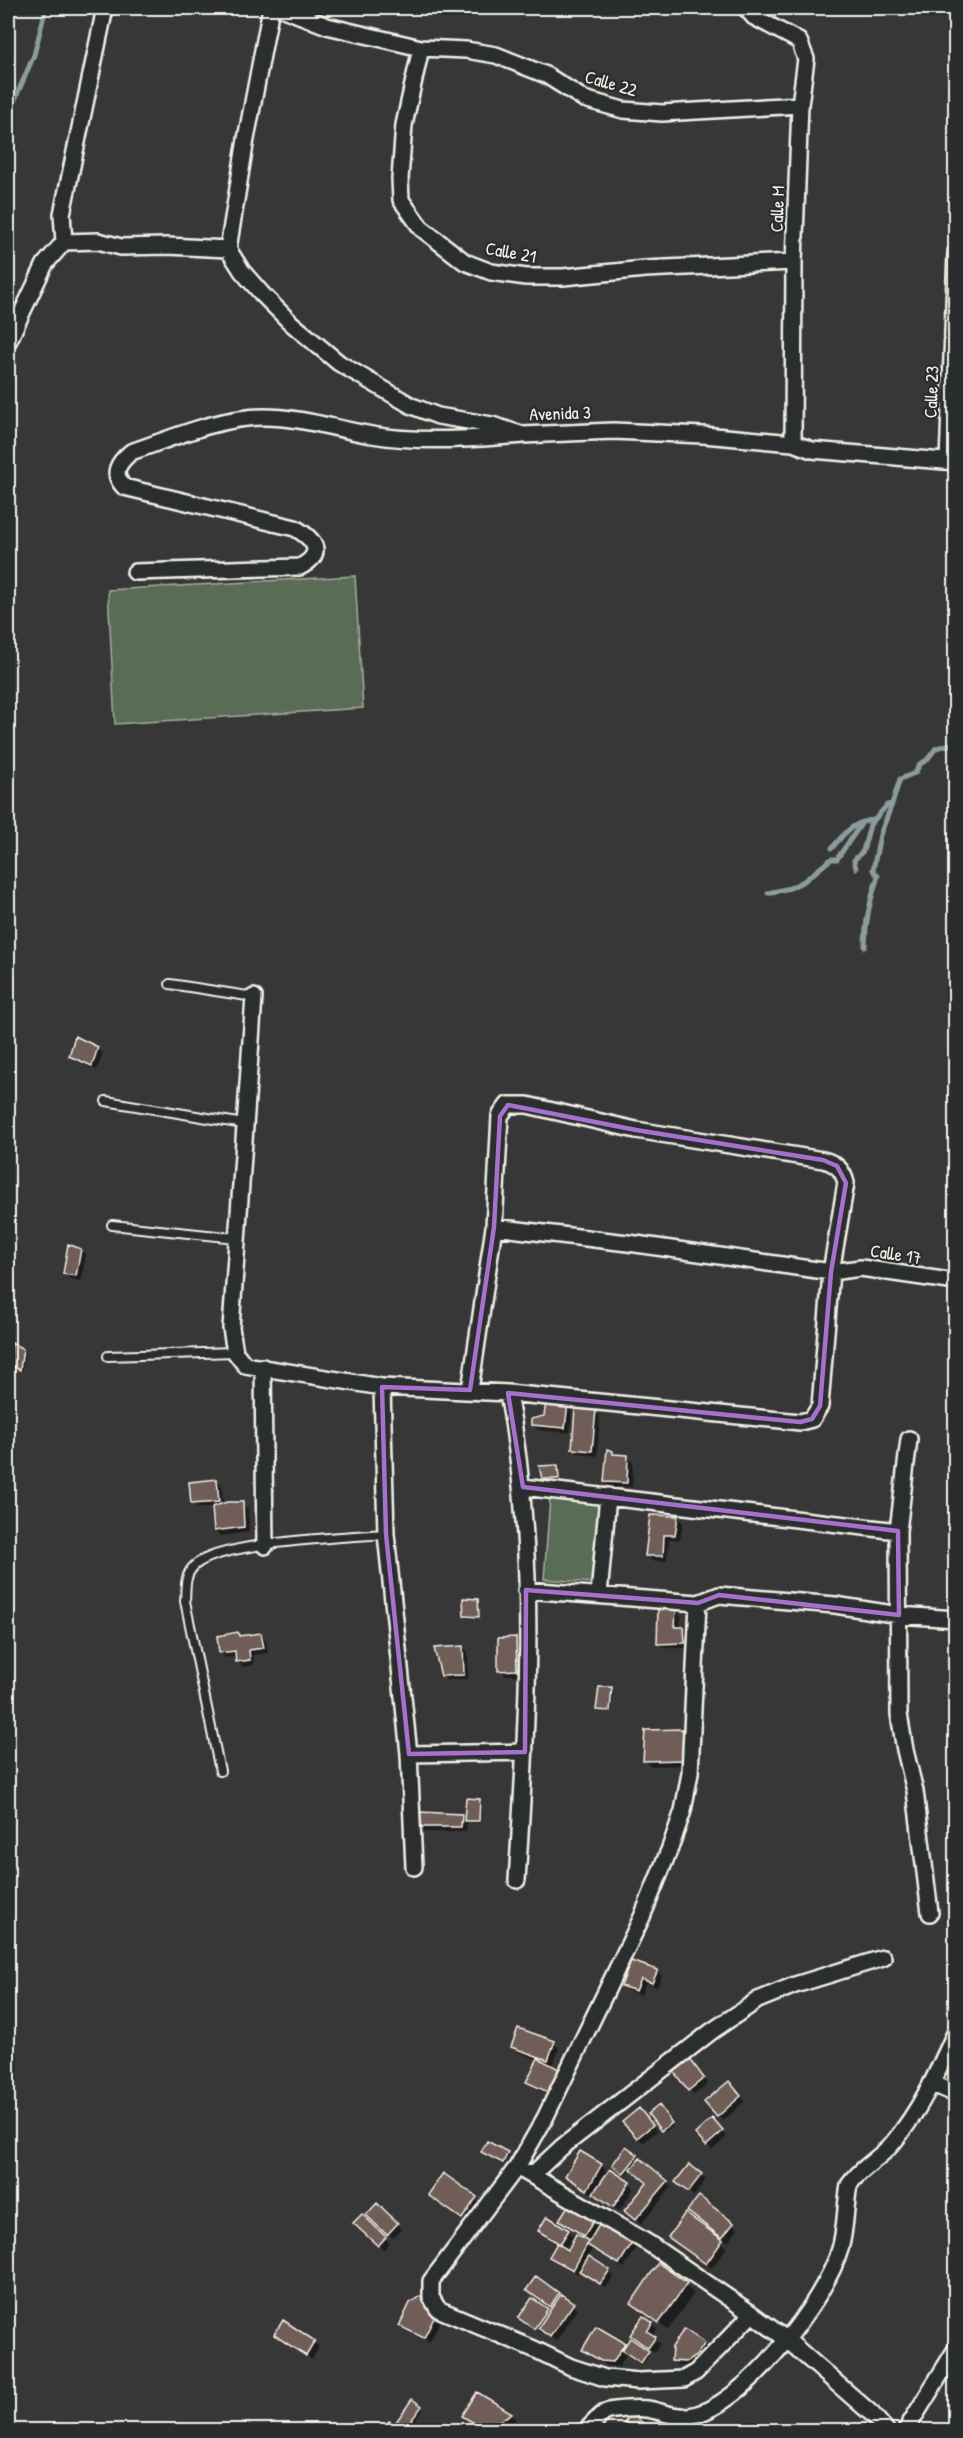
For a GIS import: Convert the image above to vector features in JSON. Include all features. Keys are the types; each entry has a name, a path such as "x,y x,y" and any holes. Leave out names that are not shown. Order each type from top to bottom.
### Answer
{"street":[{"path":"8,342 45,264 64,242 62,214 105,8"},
{"path":"64,242 98,241 121,247 189,246 228,249 271,8"},
{"name":"Calle 22","path":"281,8 327,26 421,48 466,50 496,55 546,75 584,99 622,110 662,114 800,105"},
{"name":"Calle M","path":"746,8 754,17 799,41 806,58 800,105 794,262 793,443"},
{"name":"Calle 21","path":"421,48 404,124 400,179 401,200 421,228 465,262 491,272 535,277 794,262"},
{"name":"Avenida 3","path":"228,249 242,271 262,294 291,323 339,363 412,406 438,416 492,425 523,435 613,431 793,443 812,450 952,461"},
{"name":"Calle 23","path":"952,461 956,252"},
{"path":"135,572 300,567 311,561 315,555 315,547 310,537 294,528 124,487 118,480 116,471 119,462 131,452 230,421 263,417 299,420 372,435 405,439 523,435"},
{"path":"254,997 231,1329 235,1352 245,1365 382,1387 508,1393 800,1422 812,1419 820,1406 831,1272 846,1183 842,1172 830,1161 636,1130 527,1105 508,1105 500,1116 494,1227 470,1390"},
{"name":"Calle 17","path":"494,1227 636,1244 831,1272 861,1268 956,1282"},
{"path":"263,1367 265,1546"},
{"path":"382,1387 386,1534 409,1754 414,1867"},
{"path":"508,1393 522,1487 526,1590 525,1752 517,1880"},
{"path":"909,1439 898,1532 899,1714 904,1750 915,1791 930,1913"},
{"path":"522,1487 898,1532"},
{"path":"599,1595 608,1496"},
{"path":"526,1590 698,1603 719,1595 835,1605 899,1615 956,1620"},
{"path":"698,1603 690,1773 683,1811 642,1917 570,2068 517,2167 431,2281 431,2297 438,2309 571,2367 605,2378 639,2381 684,2379 708,2362 752,2314"},
{"path":"409,1754 525,1752"},
{"path":"533,2174 590,2125 712,2031 758,2000 795,1985 883,1958"},
{"path":"586,2430 607,2412 646,2409 687,2423 722,2403 751,2379 804,2317 829,2280 841,2247 849,2186 854,2177 888,2149 904,2130 933,2084 956,2031"},
{"path":"933,2084 956,2094"},
{"path":"517,2167 533,2174 648,2243 752,2314 786,2339 872,2414 886,2430"},
{"path":"906,2430 956,2349"}],"lane":[{"path":"170,984 254,997"},
{"path":"106,1101 244,1124"},
{"path":"112,1225 236,1238"},
{"path":"108,1356 235,1352"},
{"path":"220,1771 185,1601 186,1579 194,1566 216,1553 386,1534"}],"highlighted area":[{"path":"508,1105 636,1130 823,1160 837,1166 846,1183 831,1272 820,1406 812,1419 800,1422 508,1393 523,1487 898,1531 899,1615 719,1595 698,1603 526,1590 525,1752 409,1754 386,1534 382,1387 470,1390 494,1227 500,1116"}],"green space":[{"path":"355,576 363,708 115,724 108,590"},
{"path":"550,1498 600,1502 594,1583 544,1579"}],"building":[{"path":"75,1036 98,1047 92,1066 69,1056"},
{"path":"68,1244 81,1249 76,1276 63,1274"},
{"path":"12,1343 23,1349 20,1370 9,1364"},
{"path":"546,1402 568,1403 565,1428 531,1425 531,1419 544,1416"},
{"path":"575,1408 596,1410 592,1451 572,1449"},
{"path":"607,1449 613,1451 613,1454 628,1455 627,1483 604,1482"},
{"path":"558,1465 559,1479 542,1479 539,1466"},
{"path":"217,1479 219,1502 191,1504 189,1482"},
{"path":"227,1502 243,1502 244,1527 214,1531 212,1507"},
{"path":"650,1515 678,1516 675,1535 664,1535 663,1556 645,1556"},
{"path":"463,1598 478,1599 479,1617 464,1616"},
{"path":"658,1608 676,1608 675,1627 684,1627 685,1643 657,1644"},
{"path":"238,1632 239,1636 261,1633 264,1648 249,1650 250,1660 236,1662 235,1651 219,1653 217,1636"},
{"path":"516,1637 517,1670 498,1671 498,1638"},
{"path":"463,1646 464,1675 441,1676 434,1648"},
{"path":"599,1687 612,1687 610,1711 596,1710"},
{"path":"683,1729 683,1760 643,1761 645,1730"},
{"path":"466,1798 480,1799 479,1821 464,1821"},
{"path":"418,1812 462,1814 461,1827 418,1827"},
{"path":"631,1961 658,1970 652,1983 641,1979 636,1991 621,1986"},
{"path":"518,2028 555,2041 548,2060 511,2047"},
{"path":"538,2058 559,2069 548,2092 526,2082"},
{"path":"690,2059 704,2078 688,2091 674,2072"},
{"path":"729,2081 741,2096 717,2117 704,2102"},
{"path":"659,2105 672,2123 661,2131 648,2114"},
{"path":"639,2108 653,2125 637,2138 622,2122"},
{"path":"712,2118 723,2131 706,2146 695,2134"},
{"path":"487,2141 508,2152 503,2163 481,2152"},
{"path":"626,2146 638,2155 623,2174 612,2165"},
{"path":"580,2151 602,2164 587,2190 565,2176"},
{"path":"640,2158 668,2181 635,2220 624,2211 647,2183 631,2169"},
{"path":"689,2164 702,2174 688,2192 675,2182"},
{"path":"610,2169 630,2182 613,2207 593,2193"},
{"path":"443,2173 477,2197 462,2219 428,2195"},
{"path":"699,2196 734,2223 722,2238 687,2211"},
{"path":"571,2201 596,2217 584,2236 559,2220"},
{"path":"377,2203 398,2223 387,2235 366,2215"},
{"path":"685,2213 723,2240 706,2264 668,2237"},
{"path":"362,2214 386,2237 378,2246 353,2223"},
{"path":"547,2216 569,2230 560,2244 538,2231"},
{"path":"602,2220 634,2240 619,2264 587,2245"},
{"path":"576,2234 589,2241 573,2270 549,2257 557,2243 568,2250"},
{"path":"589,2256 610,2270 600,2284 579,2271"},
{"path":"658,2263 687,2283 659,2323 631,2303"},
{"path":"536,2276 559,2293 550,2307 526,2290"},
{"path":"561,2294 574,2303 550,2337 538,2328"},
{"path":"420,2296 431,2304 436,2314 424,2338 399,2326 410,2303"},
{"path":"532,2298 548,2309 534,2329 518,2318"},
{"path":"643,2316 653,2323 647,2331 656,2337 648,2348 630,2335"},
{"path":"283,2320 315,2341 306,2356 274,2335"},
{"path":"596,2326 625,2343 613,2362 601,2361 582,2350"},
{"path":"684,2329 705,2343 696,2356 686,2362 671,2361 672,2347"},
{"path":"630,2338 649,2351 641,2363 622,2350"},
{"path":"477,2392 512,2413 486,2430 462,2416"},
{"path":"412,2399 422,2406 405,2429 396,2422"},
{"path":"631,2414 647,2426 644,2430 636,2430 624,2423"},
{"path":"389,2421 403,2430 383,2430"}],"waterway":[{"path":"8,109 13,104 34,55 46,8"},
{"path":"856,868 854,860 863,851 870,825 887,805 892,804 900,779 915,773 920,764 927,760 936,748 956,743"},
{"path":"865,947 868,911 878,876 873,870 880,835 892,804"},
{"path":"832,848 845,833 855,826 874,820"},
{"path":"768,893 790,888 804,881 831,859 837,859 861,824"}]}
